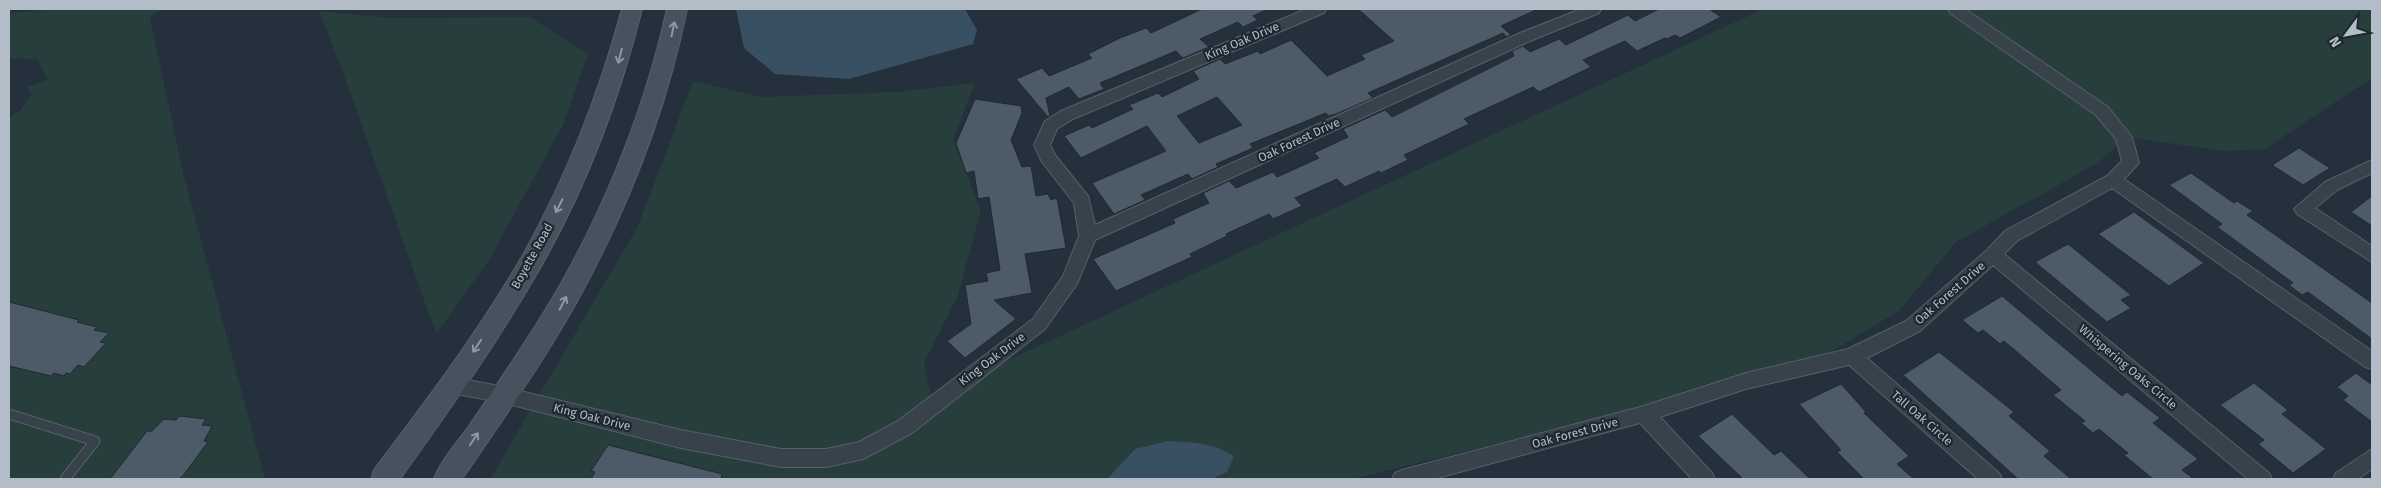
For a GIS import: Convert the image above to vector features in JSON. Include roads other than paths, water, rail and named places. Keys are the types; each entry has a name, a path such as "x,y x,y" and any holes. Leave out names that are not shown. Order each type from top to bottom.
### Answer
{"main road":[{"name":"Boyette Road","path":"384,479 452,385 528,267 575,175 599,119 618,64 632,9"},
{"path":"447,479 559,310 639,142 660,82 677,9"}],"street":[{"name":"King Oak Drive","path":"452,385 504,395 681,439 781,458 826,458 863,450 905,427 1039,324 1071,279 1088,236 1082,201 1048,158 1042,144 1052,125 1067,115 1318,9"},
{"name":"Oak Forest Drive","path":"1088,236 1516,41 1594,9"},
{"name":"Oak Forest Drive","path":"1402,479 1644,414 1746,381 1852,356 1913,326 1993,255 2011,236 2112,180 2132,163 2124,137 2102,111 1955,9"},
{"path":"2372,166 2331,186 2303,209 2372,255"},
{"path":"2112,180 2372,361"},
{"name":"Whispering Oaks Circle","path":"1993,255 2262,479"},
{"name":"Tall Oak Circle","path":"1852,356 1992,479"},
{"path":"1644,414 1705,479"},
{"path":"2343,479 2372,458"}],"lane":[{"path":"9,414 95,441 65,479"}],"water":[{"path":"736,9 965,9 977,30 973,44 849,79 775,74 744,48"},
{"path":"1168,441 1210,446 1234,456 1227,472 1212,479 1107,479 1135,449"}]}
